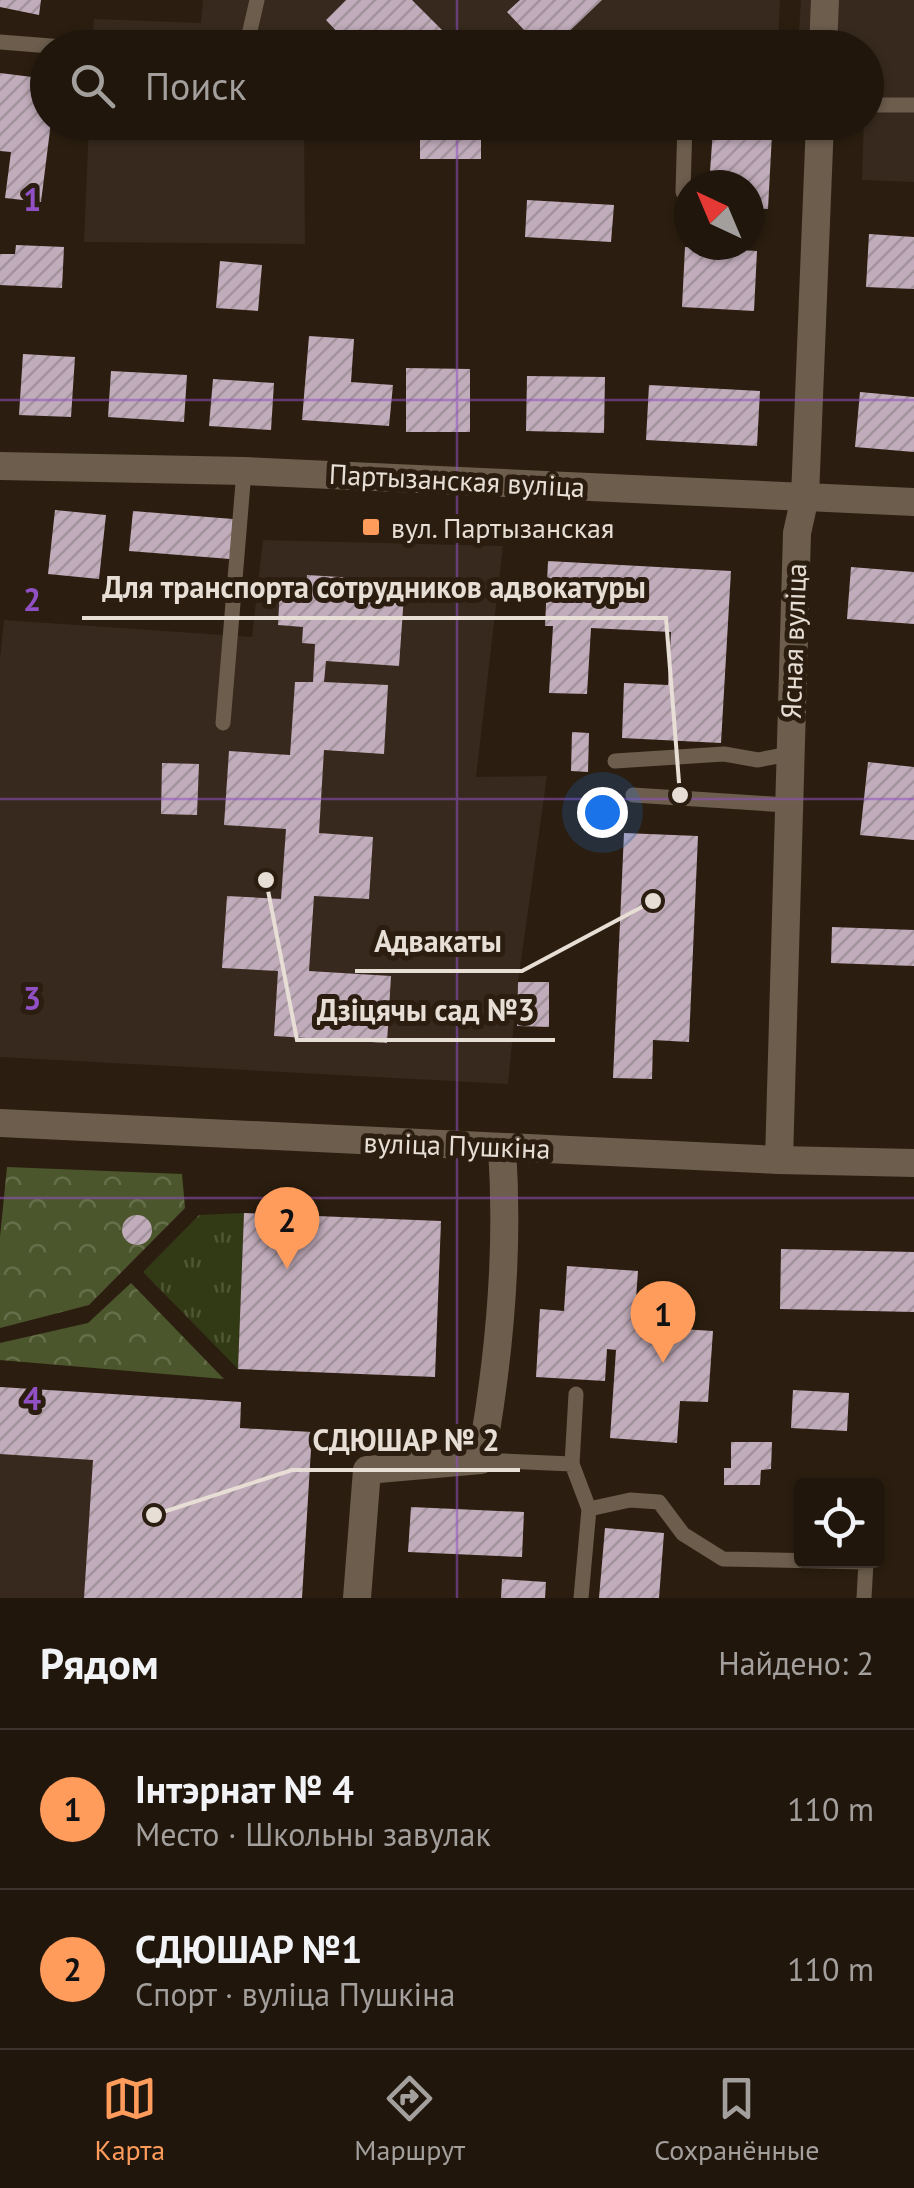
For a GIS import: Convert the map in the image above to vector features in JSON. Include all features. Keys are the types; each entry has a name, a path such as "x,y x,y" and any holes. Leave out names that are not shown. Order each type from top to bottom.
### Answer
{"street":[{"path":"824,30 825,0"},
{"name":"Ясная вуліца","path":"779,1160 788,754 797,534 806,496 819,140"},
{"name":"Партызанская вуліца","path":"0,466 244,471 914,502"},
{"name":"вуліца Пушкіна","path":"0,1122 502,1148 914,1163"},
{"path":"357,1598 367,1470 481,1460 491,1404 505,1190 502,1148"}],"lane":[{"path":"250,30 257,0"},
{"path":"0,42 30,44"},
{"path":"884,106 914,105"},
{"path":"684,140 684,170"},
{"path":"223,723 244,471"},
{"path":"615,761 724,754 758,760 788,754"},
{"path":"633,795 787,805"},
{"path":"576,1394 572,1464 589,1509 581,1598"},
{"path":"481,1460 572,1464"},
{"path":"589,1509 630,1500 658,1502 683,1534 723,1559 866,1562 864,1598"}],"shaded area":[{"path":"203,0 780,0 779,30 93,30 94,19 201,23"},
{"path":"801,0 914,0 914,182 862,180 863,140 884,140 884,30 799,30"},
{"path":"88,140 304,140 305,244 84,242"},
{"path":"263,540 503,546 476,777 547,776 508,1084 0,1057 0,659 4,620 252,637"},
{"path":"0,1387 241,1402 240,1428 312,1432 302,1598 0,1598"}],"green space":[{"path":"7,1167 182,1174 185,1208 89,1305 0,1328 0,1237"},
{"path":"244,1213 238,1369 143,1272 199,1215"},
{"path":"131,1283 224,1379 0,1360 0,1343 88,1323"}],"building":[{"path":"0,0 41,0 39,15 0,7"},
{"path":"346,0 412,0 442,30 335,30 326,20"},
{"path":"520,0 602,0 571,30 524,30 507,12"},
{"path":"0,73 30,77 30,140 49,140 41,202 5,198 11,152 0,151"},
{"path":"420,140 481,140 481,159 420,159"},
{"path":"712,140 772,140 768,209 764,209 764,170 710,170"},
{"path":"527,200 614,205 611,242 525,237"},
{"path":"869,234 914,237 914,289 866,287"},
{"path":"16,245 64,247 62,288 0,285 0,254 15,254"},
{"path":"684,260 757,260 754,311 682,307"},
{"path":"220,261 262,265 258,311 216,308"},
{"path":"309,336 354,339 351,382 393,385 389,426 302,420"},
{"path":"23,354 75,357 71,417 19,415"},
{"path":"406,368 470,369 470,432 406,432"},
{"path":"111,371 187,375 184,422 108,417"},
{"path":"527,376 605,377 604,433 526,431"},
{"path":"213,379 274,383 271,430 209,426"},
{"path":"649,385 760,391 757,446 646,440"},
{"path":"860,392 914,397 914,452 855,447"},
{"path":"55,510 106,515 99,579 48,574"},
{"path":"133,511 233,519 230,559 129,551"},
{"path":"548,561 731,571 721,743 622,738 624,683 668,685 671,632 591,628 587,694 549,693 553,626 545,626"},
{"path":"851,567 914,572 914,624 847,619"},
{"path":"307,575 405,581 399,666 326,661 324,682 388,685 384,754 324,750 319,833 373,837 369,899 314,896 309,971 391,976 387,1043 274,1036 278,971 222,968 227,896 281,899 286,829 224,825 229,751 290,755 295,682 313,682 315,644 302,643 303,627 278,625 280,587 306,588"},
{"path":"572,732 589,733 588,772 571,771"},
{"path":"868,762 914,767 914,840 860,835"},
{"path":"162,763 199,764 197,815 161,814"},
{"path":"624,833 698,836 689,1042 653,1040 652,1079 613,1078"},
{"path":"832,927 914,930 914,966 831,963"},
{"path":"518,982 549,982 549,1027 517,1026"},
{"path":"244,1213 441,1221 435,1377 238,1369"},
{"path":"137,1215 151,1224 152,1230 143,1244 137,1245 123,1236 122,1230 131,1216"},
{"path":"781,1249 914,1252 914,1312 780,1309"},
{"path":"567,1266 638,1271 634,1326 713,1331 708,1402 680,1401 677,1443 610,1438 616,1350 607,1349 605,1381 536,1377 540,1309 564,1311"},
{"path":"0,1387 241,1402 240,1428 312,1432 302,1598 84,1598 93,1460 0,1454"},
{"path":"793,1390 849,1393 847,1431 791,1428"},
{"path":"731,1442 772,1442 771,1469 761,1470 760,1485 724,1485 724,1468 731,1468"},
{"path":"411,1507 524,1512 522,1557 408,1552"},
{"path":"605,1528 664,1533 659,1598 599,1598"},
{"path":"502,1579 546,1582 545,1598 501,1598"}],"place":[{"name":"вул. Партызанская","path":"371,527"},
{"name":"Для транспорта сотрудников адвокатуры","path":"680,795"},
{"name":"Дзіцячы сад №3","path":"266,880"},
{"name":"Адвакаты","path":"653,901"},
{"name":"СДЮШАР №1","path":"287,1269"},
{"name":"Інтэрнат № 4","path":"663,1363"},
{"name":"СДЮШАР № 2","path":"154,1515"}]}
